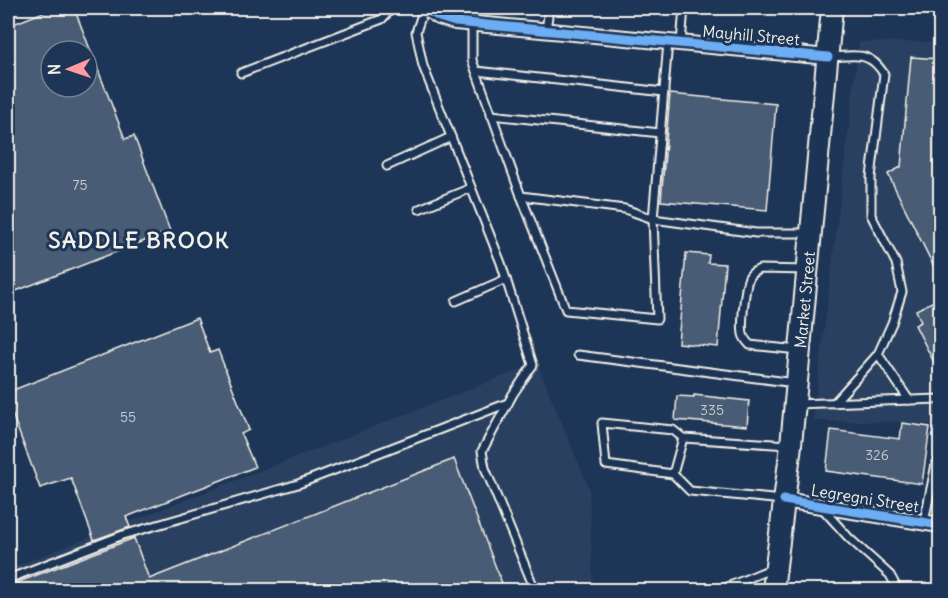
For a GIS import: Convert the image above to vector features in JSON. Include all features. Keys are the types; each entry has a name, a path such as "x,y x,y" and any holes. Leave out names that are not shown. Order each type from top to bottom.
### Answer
{"main road":[{"name":"Market Street","path":"773,591 790,445 832,8"}],"street":[{"name":"Mayhill Street","path":"424,8 447,20 472,24 828,57"},
{"name":"Legregni Street","path":"784,500 940,525"}],"lane":[{"path":"241,73 382,19 392,8"},
{"path":"424,8 416,32 423,66 506,279 533,365 482,451 485,468 535,591"},
{"path":"546,31 549,8"},
{"path":"472,24 472,60 521,196 566,310 657,319 653,219 660,133 664,92 684,8"},
{"path":"828,57 867,56 878,64 884,74 871,177 871,215 896,263 902,292 892,323 878,354 834,403"},
{"path":"476,71 664,92"},
{"path":"491,115 660,133"},
{"path":"387,166 451,137"},
{"path":"419,208 471,188"},
{"path":"521,196 625,209 653,219 756,233 810,233"},
{"path":"799,350 750,345 742,332 744,308 748,279 753,272 760,269 807,270"},
{"path":"456,301 506,279"},
{"path":"878,354 909,400"},
{"path":"578,355 795,382"},
{"path":"793,404 940,399"},
{"path":"8,579 123,535 298,484 508,404"},
{"path":"784,500 690,491 674,474 606,465 602,423 673,430 683,438 790,445"},
{"path":"674,474 683,438"},
{"path":"924,522 936,464 940,457"},
{"path":"820,506 849,538 890,575 898,591"},
{"path":"720,591 775,567"}],"shaded area":[{"path":"859,42 940,42 940,425 813,421"},
{"path":"537,363 589,488 593,590 8,590 8,569"}],"building":[{"path":"54,8 74,8 86,39 39,39 39,99 99,99 99,72 125,139 134,136 170,231 16,291 8,271 8,26"},
{"path":"911,57 940,59 940,279 888,174 901,167"},
{"path":"670,94 776,104 767,210 661,201"},
{"path":"686,253 709,255 708,263 725,264 718,347 678,343"},
{"path":"940,298 940,374 915,325 921,322 916,310"},
{"path":"197,318 210,353 218,350 249,430 241,434 255,467 126,517 130,527 94,540 71,478 40,488 8,403 8,392"},
{"path":"694,395 749,401 747,426 675,420 677,396 694,397"},
{"path":"902,423 930,427 922,484 826,471 831,430 900,439"},
{"path":"454,459 505,591 8,591 8,586 134,538 149,579"}],"cycle path":[{"path":"425,8 439,17 455,22 828,57"},
{"path":"784,500 940,525"}],"district":[{"name":"SADDLE BROOK","path":"139,240"}]}
